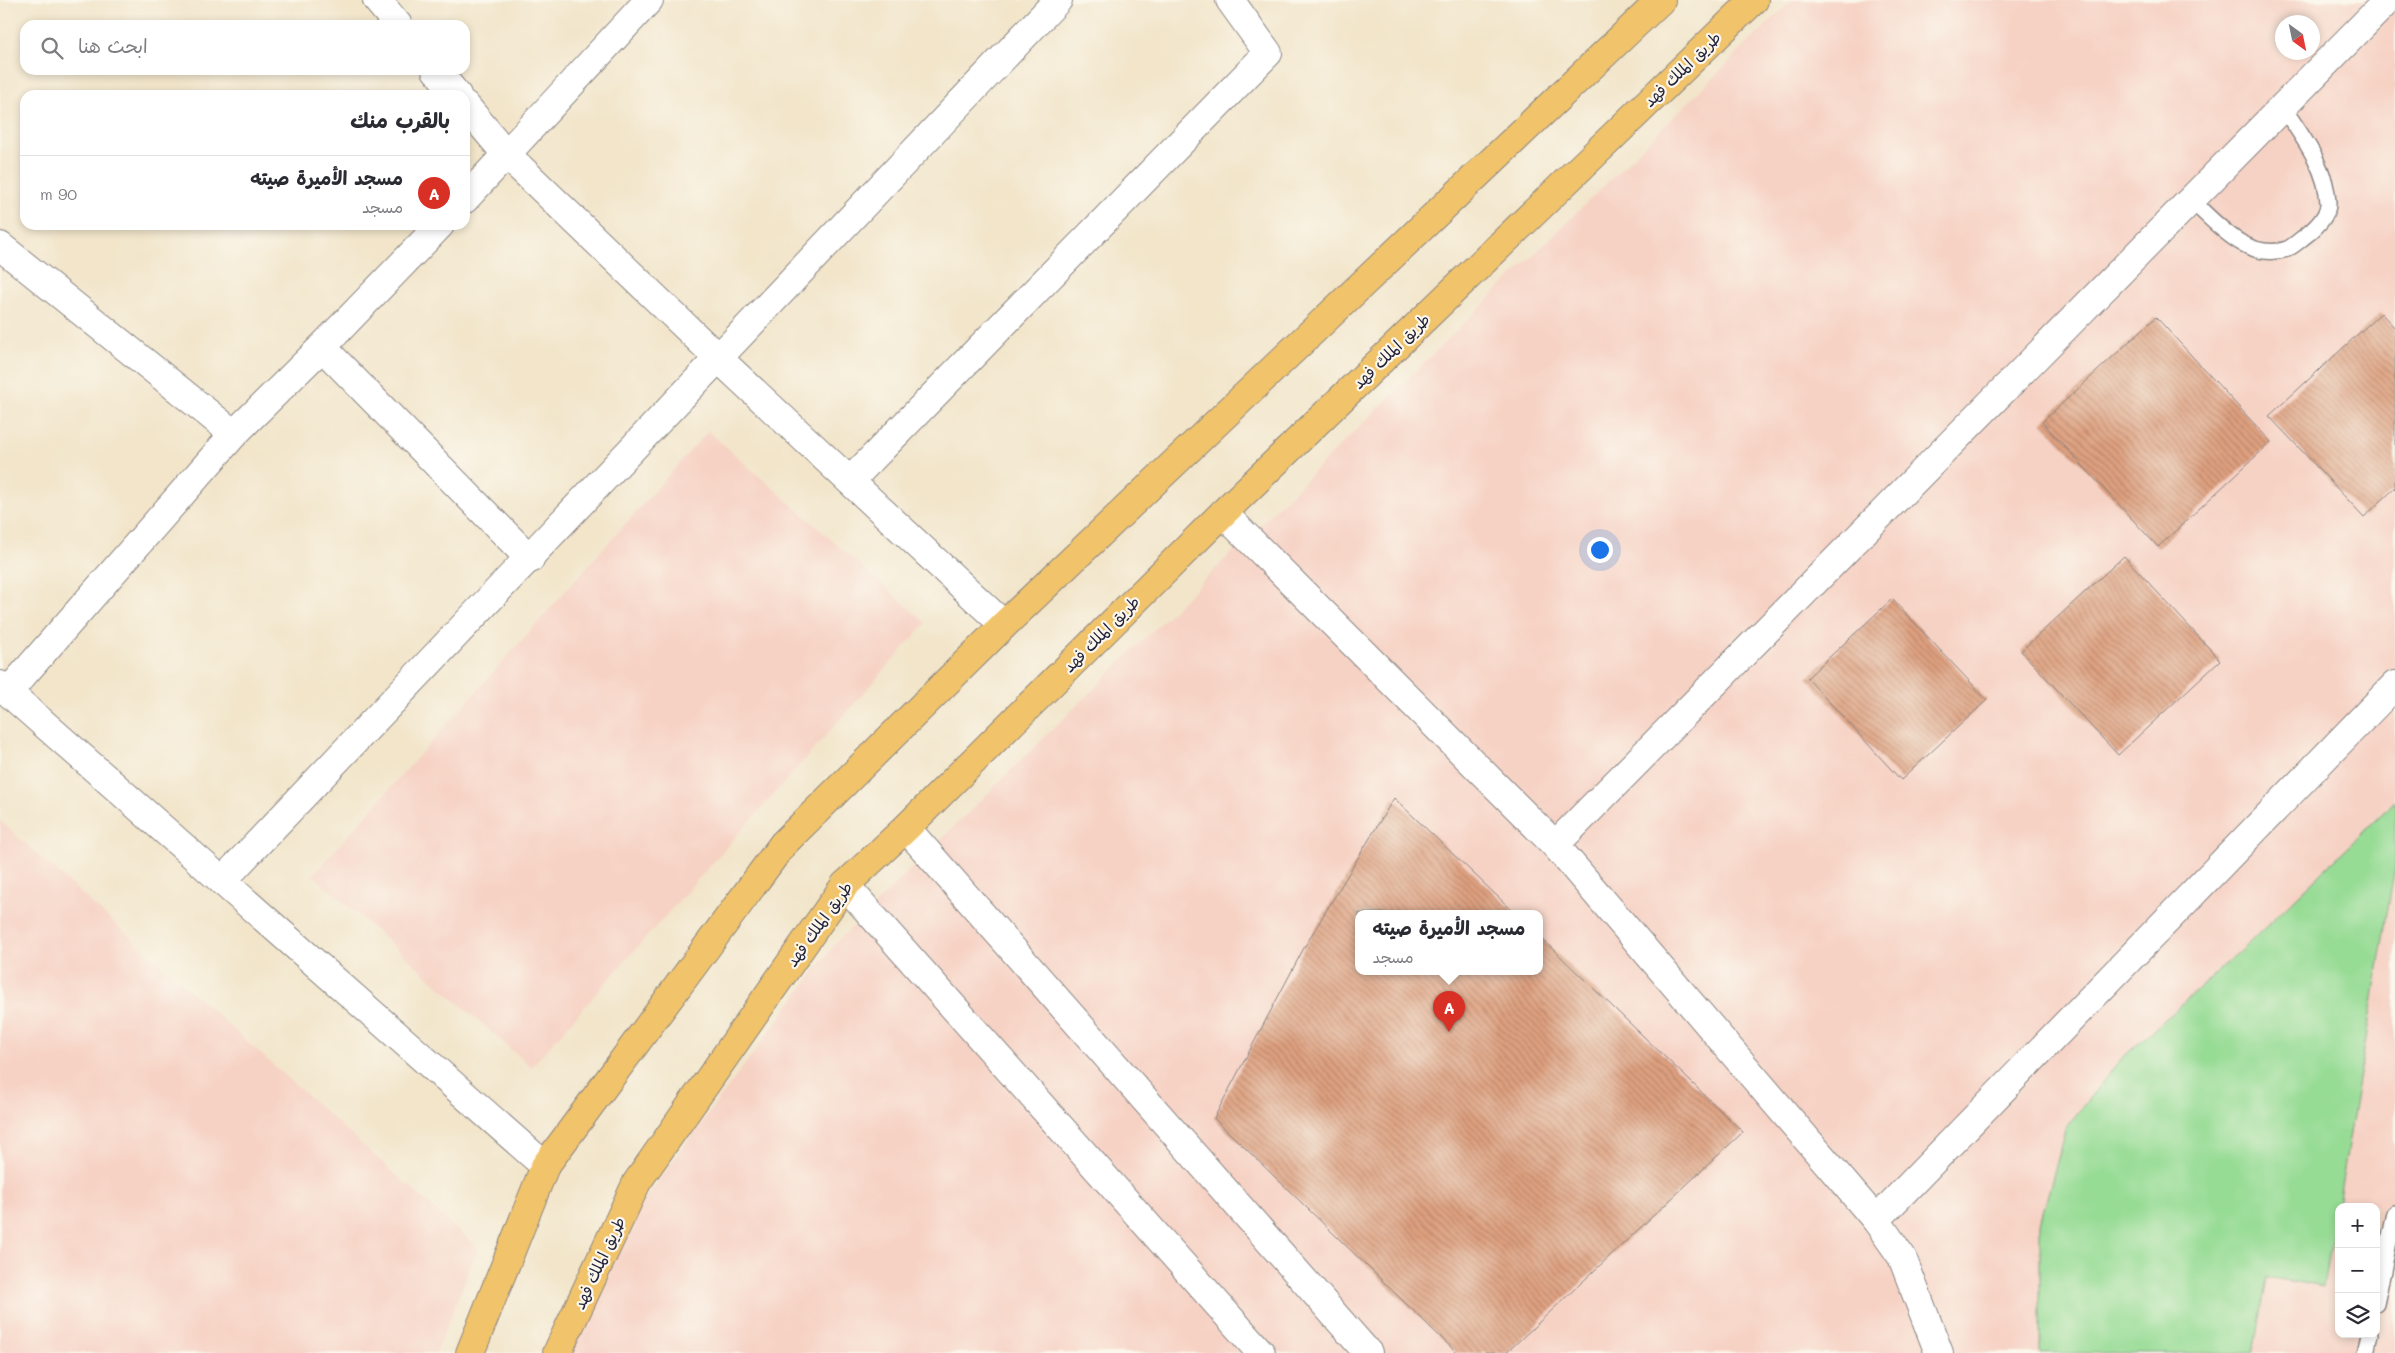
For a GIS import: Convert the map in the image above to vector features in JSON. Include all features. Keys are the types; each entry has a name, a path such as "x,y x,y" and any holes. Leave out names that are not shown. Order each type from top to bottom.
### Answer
{"main road":[{"path":"470,1353 545,1166 783,844 1004,625 1660,0"},
{"name":"طريق الملك فهد","path":"557,1353 637,1182 845,885 906,828 1224,513 1754,0"}],"street":[{"path":"378,0 394,20"},
{"path":"470,194 649,0"},
{"path":"222,881 530,559 1058,0"},
{"path":"850,481 1268,52 1230,0"},
{"path":"1555,845 2388,0"},
{"path":"440,75 453,90"},
{"path":"470,111 507,155 718,358 1004,625"},
{"path":"435,230 322,347 234,434 4,688 545,1166"},
{"path":"0,246 234,434"},
{"path":"322,347 530,559"},
{"path":"1224,513 1555,845 1876,1220 1902,1257 1939,1353"},
{"path":"1876,1220 2395,686"},
{"path":"906,828 1368,1353"},
{"path":"845,885 1261,1353"}],"lane":[{"path":"2191,200 2231,237 2260,252 2288,249 2319,225 2329,206 2326,184 2317,161 2283,107"},
{"path":"2378,1293 2395,1213"},
{"path":"2366,1353 2369,1338"}],"shaded area":[{"path":"1792,0 2395,0 2395,1353 569,1353 620,1232 835,944"},
{"path":"708,431 926,623 531,1067 313,875"},
{"path":"0,821 478,1248 436,1353 0,1353"}],"green space":[{"path":"2395,801 2395,867 2338,1203 2335,1203 2335,1222 2324,1287 2267,1277 2254,1353 2040,1353 2040,1223 2067,1126 2120,1060 2250,942"}],"building":[{"path":"2381,313 2395,328 2395,488 2364,517 2269,416"},
{"path":"2156,317 2271,442 2158,547 2042,422"},
{"path":"2124,556 2220,660 2118,755 2021,651"},
{"path":"1892,599 1987,700 1901,780 1807,678"},
{"path":"1394,798 1512,910 1355,910 1355,975 1543,975 1543,940 1743,1132 1506,1353 1457,1353 1214,1118 1305,946"}],"place":[{"name":"مسجد الأميرة صيته","path":"1449,1032"}]}
